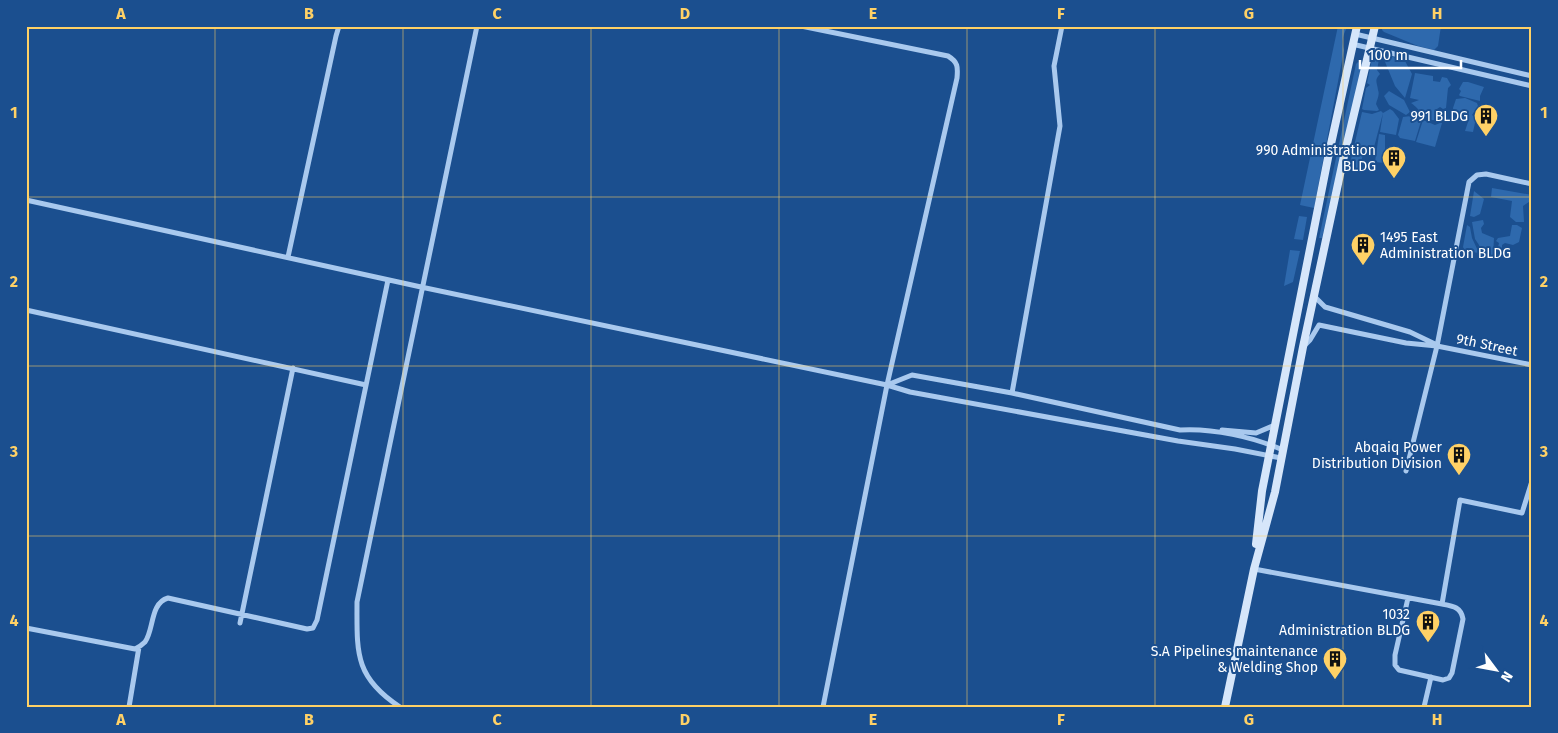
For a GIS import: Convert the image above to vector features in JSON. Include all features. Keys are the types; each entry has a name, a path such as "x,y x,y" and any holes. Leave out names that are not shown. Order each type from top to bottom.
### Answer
{"street":[{"path":"288,257 339,26"},
{"path":"400,707 380,692 372,683 361,664 358,648 357,602 477,26"},
{"path":"801,26 948,56 955,60 958,66 957,78 887,385 823,707"},
{"path":"1012,393 1060,126 1054,66 1062,26"},
{"path":"1225,707 1254,569 1275,492 1303,347 1344,156 1375,26"},
{"path":"1254,569 1262,491 1356,30 1372,39 1532,76"},
{"path":"1352,44 1532,86"},
{"path":"1406,471 1437,346 1469,182 1477,175 1486,174 1532,184"},
{"path":"26,200 421,288 887,385 910,392 1168,439 1269,455 1282,454"},
{"path":"26,628 135,649 147,639 156,611 163,599 168,598 307,629 313,628 316,624 388,280"},
{"path":"1314,296 1325,307 1410,332 1437,346"},
{"path":"26,310 366,385"},
{"path":"1303,347 1310,340 1319,324 1406,343 1437,346"},
{"name":"9th Street","path":"1437,346 1532,365"},
{"path":"240,622 293,368"},
{"path":"887,385 912,375 1012,393 1180,430 1200,429 1256,433 1275,424"},
{"path":"1200,429 1264,442 1282,454"},
{"path":"1442,604 1460,500 1522,513 1532,481"},
{"path":"1254,569 1442,604 1458,608 1462,612 1463,619 1452,673 1448,678 1443,680 1399,670 1395,665 1395,655 1408,598"},
{"path":"128,707 138,662 139,647"},
{"path":"1424,707 1431,677"}],"shaded area":[{"path":"1338,26 1348,26 1343,38 1344,50 1314,208 1300,205"},
{"path":"1383,26 1441,26 1438,46 1434,50 1418,46 1384,32 1382,30"},
{"path":"1380,54 1377,70 1380,74 1376,81 1379,94 1376,104 1379,110 1364,110 1362,109 1366,88 1370,85 1367,83 1372,59"},
{"path":"1385,54 1405,61 1412,74 1405,98 1395,86 1383,57"},
{"path":"1358,62 1363,65 1322,238 1319,238 1356,64"},
{"path":"1415,73 1433,76 1433,81 1440,82 1442,77 1447,78 1451,85 1448,88 1446,108 1440,107 1437,109 1437,113 1442,119 1431,120 1427,118 1411,103 1419,100 1410,98"},
{"path":"1463,82 1484,87 1480,101 1459,95 1461,91 1459,89"},
{"path":"1389,91 1404,100 1410,112 1406,115 1389,105 1384,96"},
{"path":"1465,98 1477,103 1478,106 1472,115 1476,118 1473,132 1465,131 1468,122 1454,117 1453,108 1456,99"},
{"path":"1390,109 1399,119 1396,135 1380,132 1383,113"},
{"path":"1381,111 1383,113 1373,151 1364,151 1357,173 1349,168 1362,112 1372,114"},
{"path":"1416,114 1422,118 1415,141 1400,138 1398,135 1403,117"},
{"path":"1423,120 1435,125 1442,123 1435,147 1416,142"},
{"path":"1379,134 1385,135 1385,163 1375,162"},
{"path":"1492,188 1532,195 1532,200 1523,206 1524,222 1516,222 1510,217 1512,201 1491,197"},
{"path":"1474,191 1484,199 1480,214 1474,217 1470,216"},
{"path":"1299,216 1307,217 1303,240 1294,239"},
{"path":"1483,220 1482,233 1494,238 1493,257 1481,255 1479,245 1475,239 1472,222"},
{"path":"1467,225 1470,227 1472,238 1479,253 1465,251 1463,247"},
{"path":"1512,225 1522,228 1519,242 1513,245 1505,243 1502,245 1502,251 1496,256 1499,243 1496,241 1498,238 1510,236"},
{"path":"1290,250 1300,251 1293,282 1284,286"}],"place":[{"name":"991 BLDG","path":"1486,137"},
{"name":"990 Administration BLDG","path":"1394,179"},
{"name":"1495 East Administration BLDG","path":"1363,266"},
{"name":"Abqaiq Power Distribution Division","path":"1459,476"},
{"name":"1032 Administration BLDG","path":"1428,643"},
{"name":"S.A Pipelines maintenance & Welding Shop","path":"1335,680"}]}
